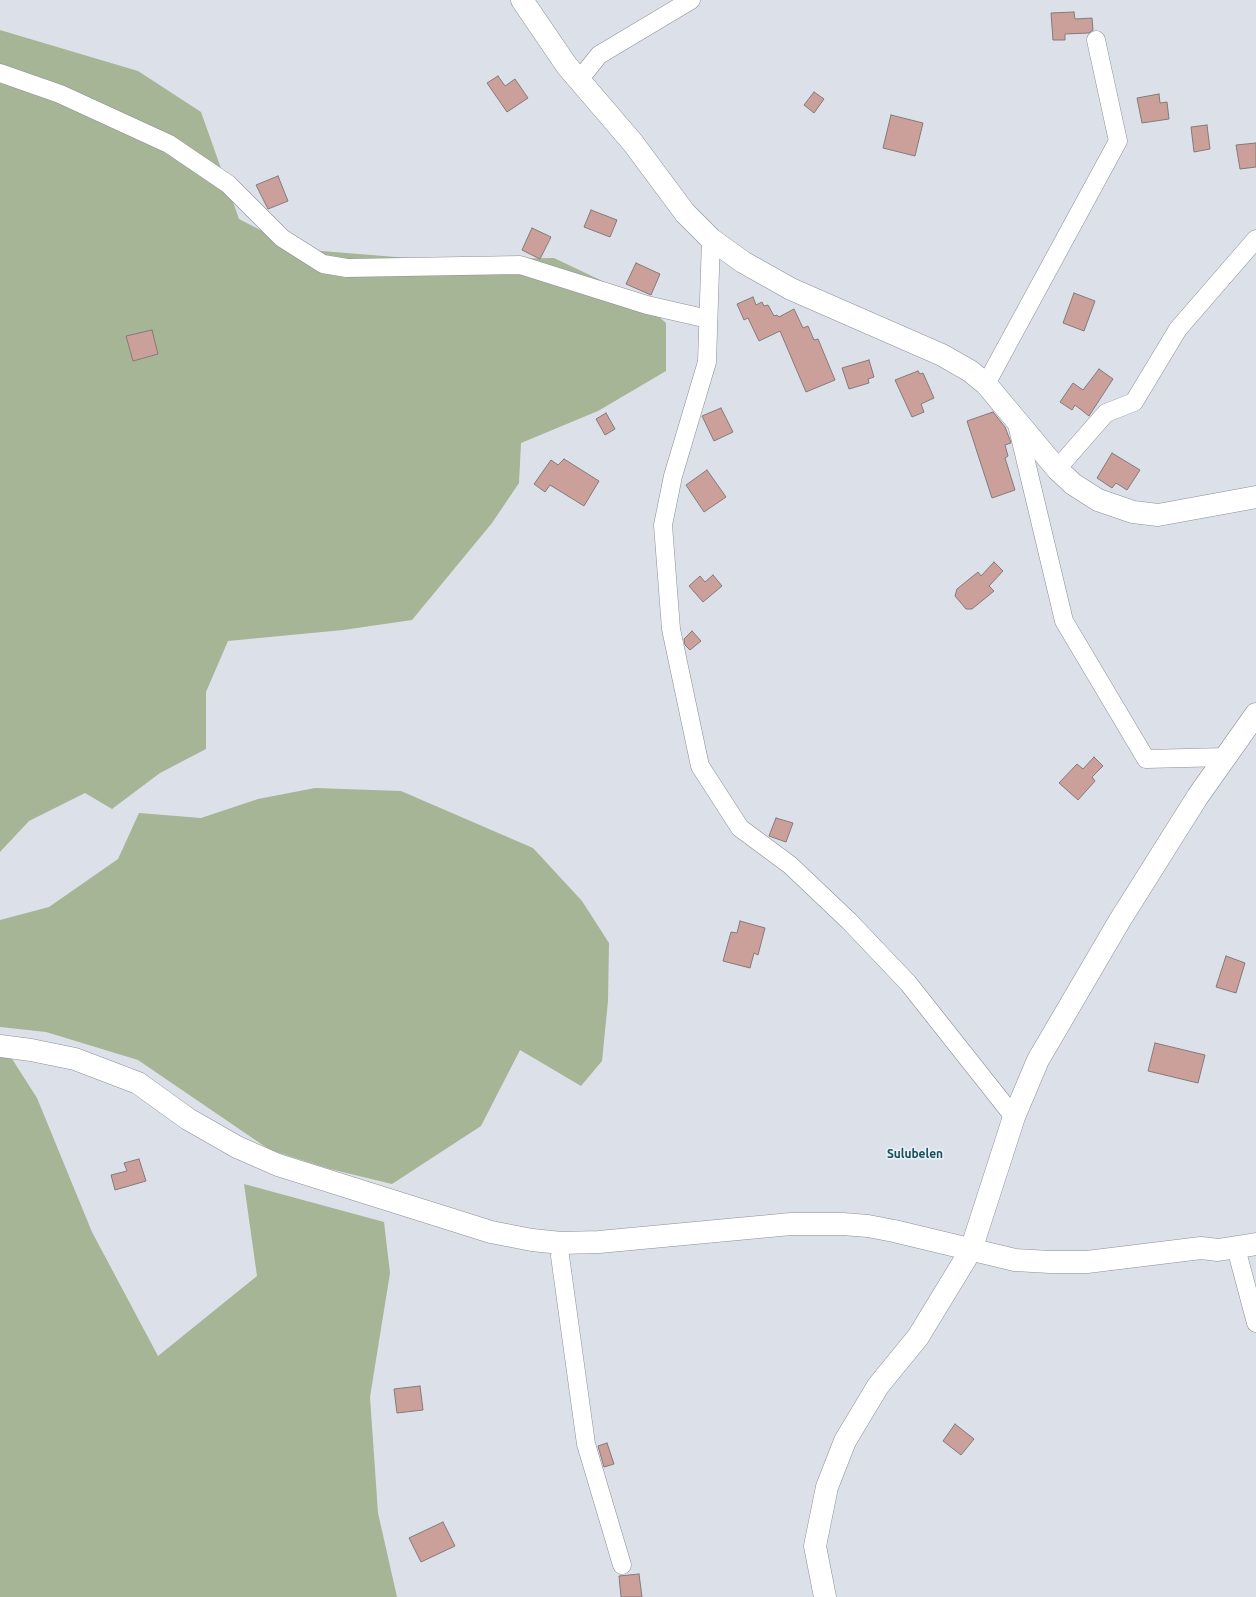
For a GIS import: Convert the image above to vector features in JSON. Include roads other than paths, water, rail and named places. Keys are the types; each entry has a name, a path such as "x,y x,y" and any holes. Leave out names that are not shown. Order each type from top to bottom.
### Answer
{"main road":[{"path":"522,0 566,66 633,143 685,213 711,239 743,262 791,289 942,355 970,371 986,384 1016,417 1057,469 1073,484 1098,500 1114,507 1133,512 1158,515 1256,497"},
{"path":"825,1597 816,1546 827,1487 845,1441 878,1386 918,1337 968,1255 1014,1117 1038,1060 1120,920 1198,796 1256,714"},
{"path":"0,1046 31,1050 75,1059 109,1071 138,1083 188,1119 237,1146 278,1165 497,1245 532,1253 560,1256 615,1250 809,1235 888,1241 968,1255 1050,1262 1087,1262 1201,1248 1237,1248"},
{"path":"0,1059 64,1067 98,1079 133,1094 221,1152 259,1172 490,1232 532,1240 561,1243 630,1240 791,1224 844,1224 875,1227 968,1255"}],"street":[{"path":"579,80 599,54 691,0"},
{"path":"986,384 1118,141 1096,40"},
{"path":"0,73 60,94 169,144 228,184 282,238 323,264 347,268 520,265 647,305 708,319"},
{"path":"711,239 707,362 673,476 663,525 671,629 700,766 740,828 790,864 849,921 908,983 1014,1117"},
{"path":"1057,469 1106,413 1134,402 1178,329 1256,239"},
{"path":"1016,417 1064,620 1146,759 1226,757"},
{"path":"1237,1248 1256,1323"},
{"path":"560,1256 586,1444 622,1565"}],"district":[{"name":"Sulubelen","path":"915,1154"}]}
